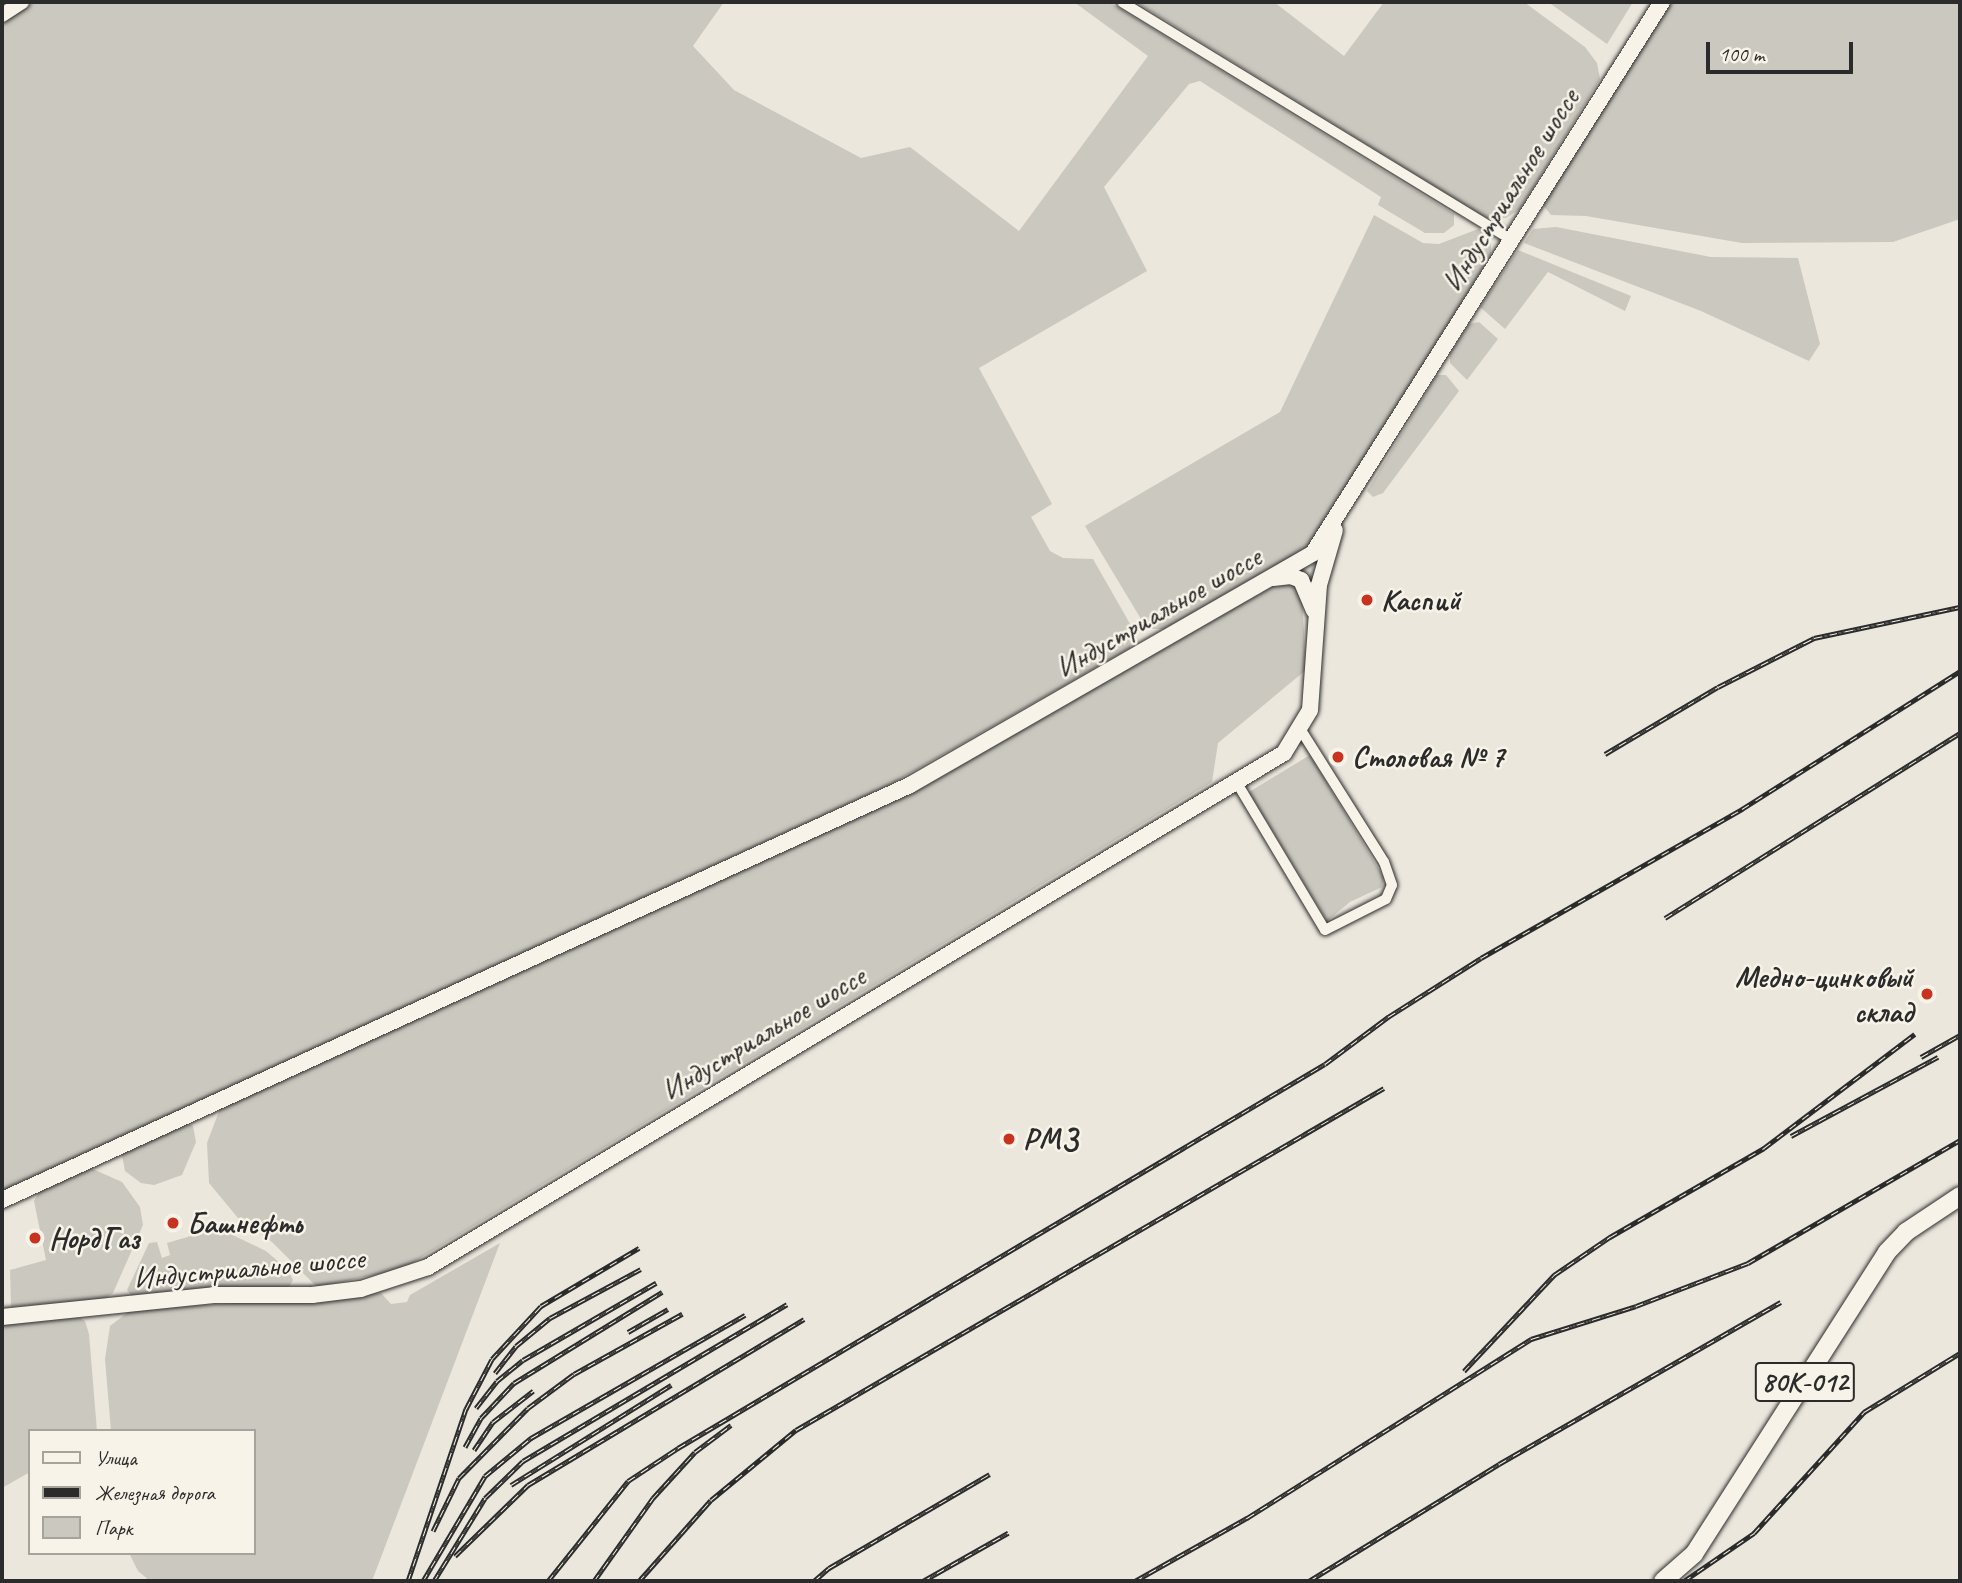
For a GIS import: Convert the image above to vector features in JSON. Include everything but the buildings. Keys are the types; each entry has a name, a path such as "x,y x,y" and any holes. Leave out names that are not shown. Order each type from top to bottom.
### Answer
{"main road":[{"name":"Индустриальное шоссе","path":"2,1200 910,785 1313,553 1340,517 1510,239 1662,2"},
{"name":"Индустриальное шоссе","path":"2,1317 215,1295 312,1295 406,1277 1237,783 1284,754 1301,730 1313,693 1320,586 1340,517"},
{"path":"1265,579 1292,576 1301,580 1313,601 1316,633"},
{"name":"80К-012","path":"1663,1581 1694,1553 1887,1252 1906,1232 1960,1196"}],"street":[{"path":"1122,2 1510,239"},
{"path":"2,15 19,3"},
{"path":"1237,783 1325,930 1386,899 1392,885 1384,862 1301,730"}],"green space":[{"path":"35,2 724,2 693,46 734,90 861,158 910,147 1019,231 1148,56 1074,2 1109,2 1454,214 1454,225 1444,233 1425,233 1378,205 1381,197 1200,81 1189,84 1104,187 1147,271 979,368 1052,504 1031,517 1050,551 1063,558 1093,559 1133,629 1130,648 889,785 2,1192 2,22"},
{"path":"1136,2 1274,2 1344,56 1384,2 1524,2 1585,47 1597,63 1600,79 1520,209 1506,218 1488,219"},
{"path":"1548,2 1633,2 1607,44"},
{"path":"1670,2 1960,2 1960,219 1893,242 1742,243 1586,216 1551,215 1543,205 1561,172"},
{"path":"1374,215 1423,243 1439,244 1478,229 1486,232 1491,243 1491,256 1310,546 1164,629 1147,629 1085,526 1280,412"},
{"path":"1556,227 1711,257 1798,258 1820,344 1809,361 1701,311 1524,243 1533,229"},
{"path":"1518,250 1631,296 1625,311 1548,272 1505,329 1480,307"},
{"path":"1479,322 1498,339 1467,380 1450,363 1450,354 1469,324"},
{"path":"1437,375 1446,375 1459,391 1383,493 1373,497 1367,491"},
{"path":"1269,584 1294,584 1302,597 1306,670 1218,743 1212,782 402,1269 317,1287 272,1242 238,1218 209,1183 207,1143 221,1106 907,793"},
{"path":"1310,755 1384,878 1382,887 1350,902 1327,921 1249,792"},
{"path":"182,1122 193,1126 196,1142 182,1175 154,1185 141,1183 125,1171 121,1150"},
{"path":"86,1166 122,1182 140,1207 143,1225 113,1293 104,1299 11,1307 10,1270 46,1260 34,1201 39,1192"},
{"path":"218,1228 266,1251 288,1270 293,1280 289,1287 133,1298 127,1290 149,1243 157,1242 162,1258 170,1255 167,1243"},
{"path":"500,1243 372,1581 150,1581 138,1571 130,1555 256,1555 256,1429 111,1429 105,1359 110,1326 131,1310 381,1293 391,1304 407,1302 410,1295"},
{"path":"76,1316 85,1321 89,1334 97,1429 28,1429 28,1473 2,1488 2,1323"}],"railway":[{"path":"1605,754 1718,687 1814,638 1960,607"},
{"path":"548,1581 628,1481 678,1448 1325,1064 1388,1017 1481,958 1742,809 1960,671"},
{"path":"1665,918 1960,733"},
{"path":"1464,1371 1554,1275 1610,1237 1764,1148 1915,1034"},
{"path":"1921,1057 1960,1035"},
{"path":"1791,1136 1938,1057"},
{"path":"639,1581 711,1500 796,1430 1384,1088"},
{"path":"1135,1581 1247,1518 1531,1339 1636,1306 1748,1263 1960,1140"},
{"path":"408,1581 466,1409 492,1359 541,1306 639,1248"},
{"path":"495,1373 516,1346 550,1318 641,1269"},
{"path":"476,1408 497,1381 523,1360 656,1283"},
{"path":"465,1447 481,1418 514,1383 662,1292"},
{"path":"1309,1581 1499,1464 1781,1302"},
{"path":"434,1581 485,1498 523,1461 787,1304"},
{"path":"628,1332 668,1309"},
{"path":"433,1531 459,1478 528,1408 574,1374 682,1314"},
{"path":"423,1581 485,1476 531,1438 745,1315"},
{"path":"455,1556 528,1485 804,1319"},
{"path":"1684,1581 1754,1533 1864,1412 1960,1353"},
{"path":"511,1485 671,1385"},
{"path":"474,1450 493,1422 533,1391"},
{"path":"594,1581 653,1498 695,1452 731,1425"},
{"path":"814,1581 829,1568 990,1474"},
{"path":"923,1581 1008,1533"}],"place":[{"name":"Каспий","path":"1367,600"},
{"name":"Столовая № 7","path":"1338,757"},
{"name":"Медно-цинковый склад","path":"1927,994"},
{"name":"РМЗ","path":"1009,1139"},
{"name":"Башнефть","path":"173,1223"},
{"name":"НордГаз","path":"35,1238"}]}
